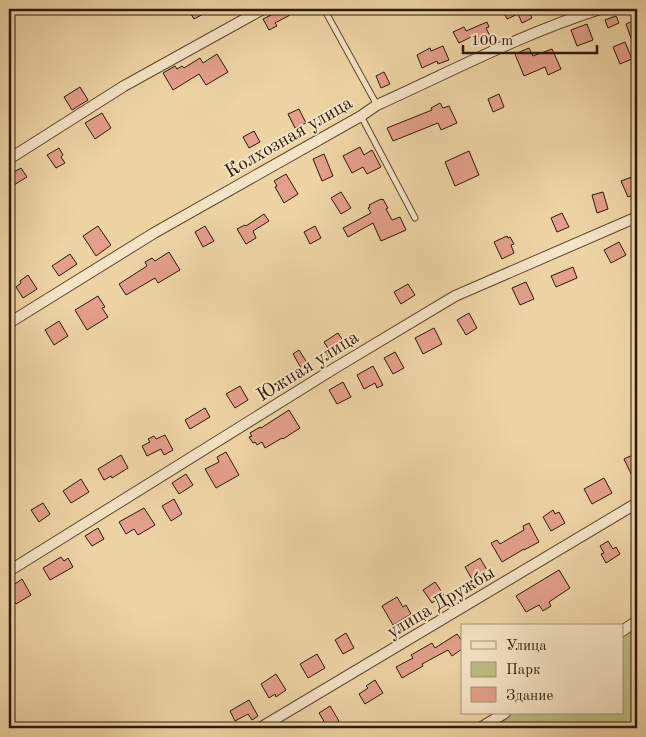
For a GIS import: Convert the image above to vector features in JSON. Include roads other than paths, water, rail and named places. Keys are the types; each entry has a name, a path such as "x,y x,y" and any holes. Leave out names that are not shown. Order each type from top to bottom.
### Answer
{"street":[{"path":"9,159 124,86 263,9"},
{"name":"Колхозная улица","path":"9,323 154,233 361,116 377,105 544,29 600,9"},
{"name":"Южная улица","path":"9,571 335,368 455,296 637,217"},
{"name":"улица Дружбы","path":"260,728 637,503"},
{"path":"624,630 637,621"},
{"path":"480,728 503,714"}],"lane":[{"path":"324,9 377,105"},
{"path":"361,116 415,218"}]}
